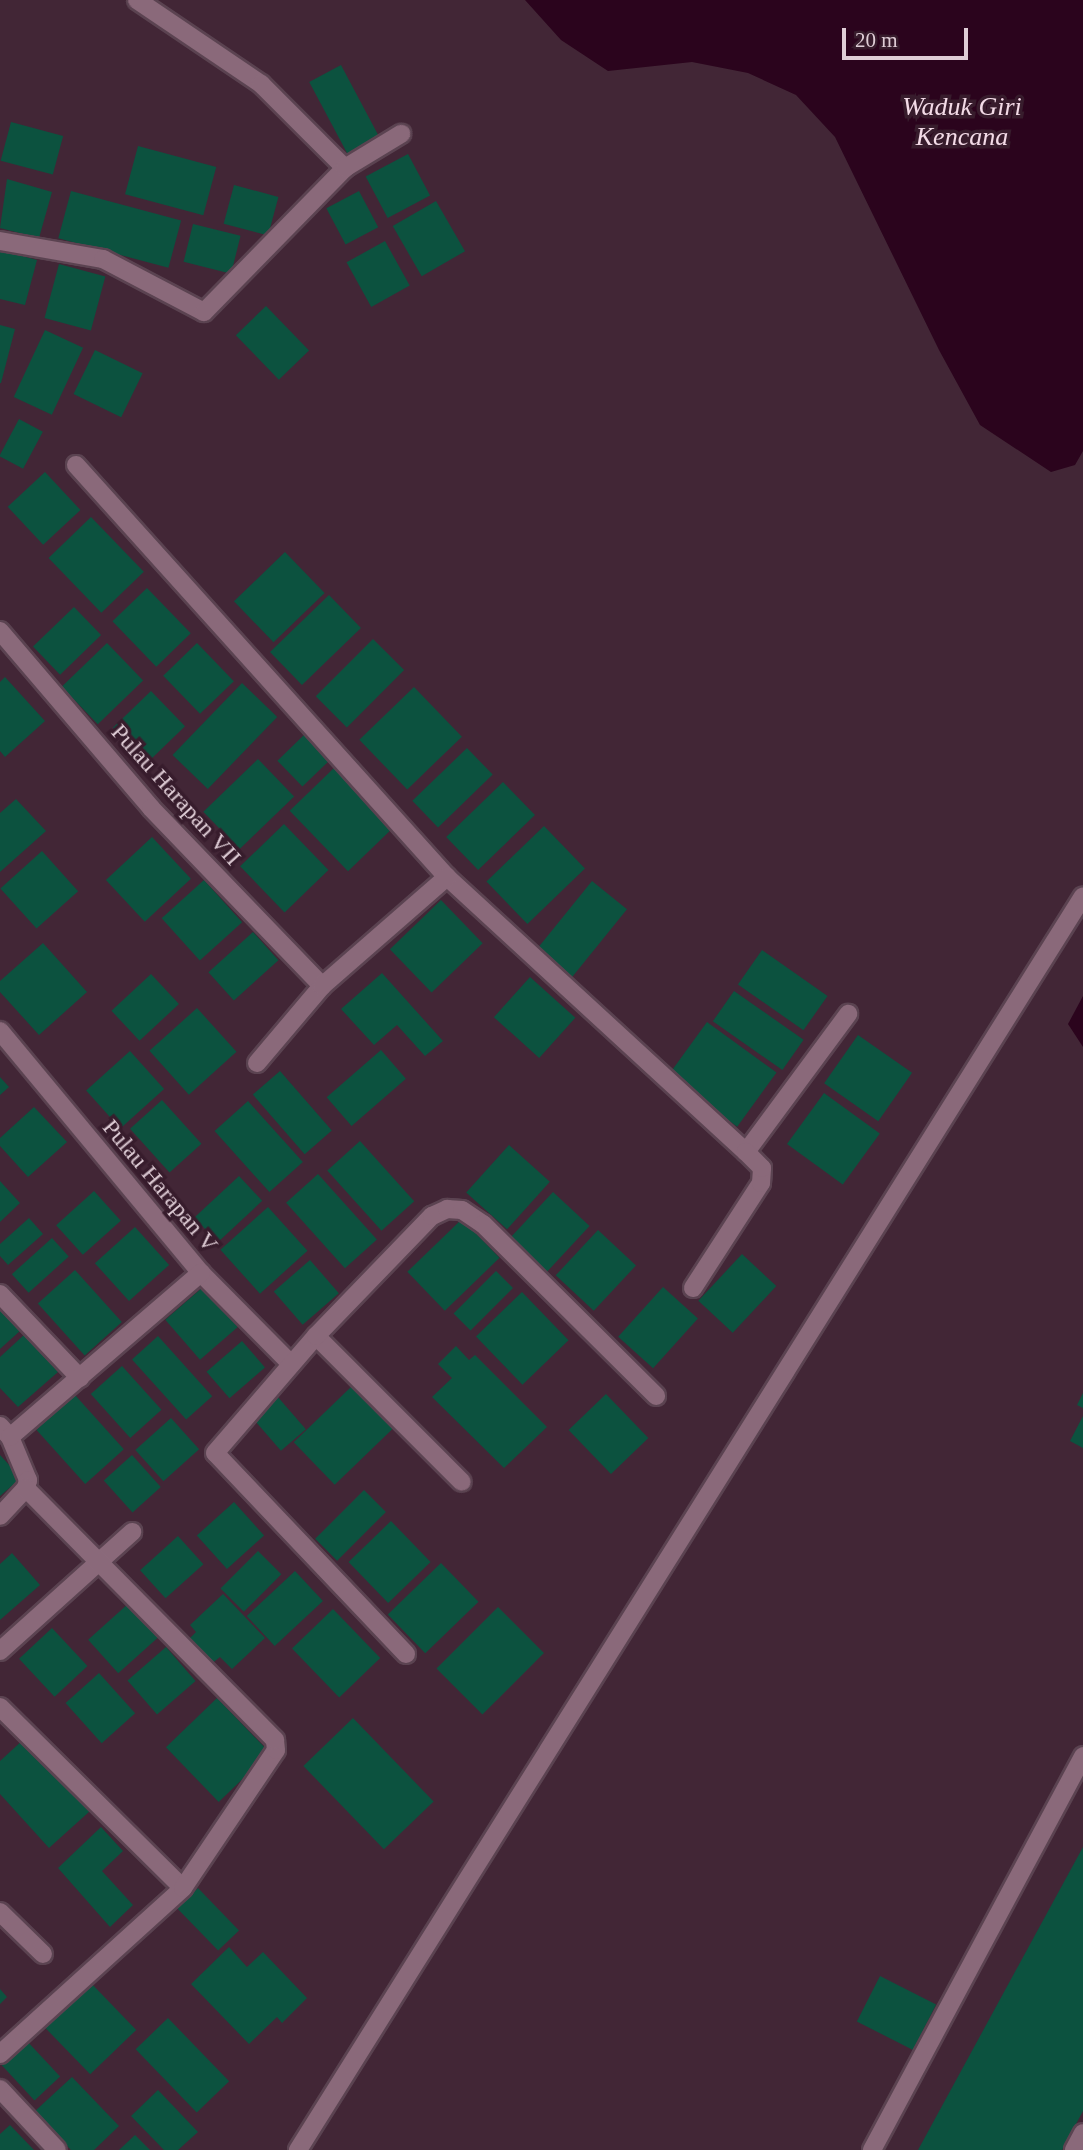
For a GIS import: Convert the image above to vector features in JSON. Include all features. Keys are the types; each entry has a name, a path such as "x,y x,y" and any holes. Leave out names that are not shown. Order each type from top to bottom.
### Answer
{"street":[{"path":"137,0 261,84 345,168"},
{"path":"0,241 103,259 204,312 345,168 401,134"},
{"path":"76,465 447,877 762,1168 761,1182 693,1287"},
{"name":"Pulau Harapan VII","path":"0,631 151,807 322,986"},
{"path":"257,1063 322,986 447,877"},
{"path":"298,2150 1083,896"},
{"path":"747,1152 848,1014"},
{"name":"Pulau Harapan V","path":"0,1031 201,1273 291,1364"},
{"path":"406,1654 215,1453 316,1336 432,1216 447,1209 462,1210 483,1224 656,1396"},
{"path":"0,1516 26,1488 26,1471 5,1432 80,1378 201,1273"},
{"path":"0,1294 80,1378"},
{"path":"316,1336 462,1482"},
{"path":"0,2054 183,1888 273,1757 275,1740 26,1488"},
{"path":"0,1651 100,1565 132,1532"},
{"path":"0,1707 183,1888"},
{"path":"872,2150 1083,1756"},
{"path":"0,1912 43,1954"},
{"path":"0,2089 57,2150"},
{"path":"1074,2150 1083,2133"}],"water":[{"name":"Waduk Giri Kencana","path":"525,0 1083,0 1083,451 1075,465 1051,472 980,425 939,350 835,137 796,95 748,73 692,62 608,71 561,40"},
{"path":"1083,996 1083,1047 1068,1024"}],"building":[{"path":"341,65 381,141 350,158 309,82"},
{"path":"11,122 63,136 53,175 1,161"},
{"path":"138,146 216,167 203,215 125,194"},
{"path":"408,154 430,195 388,218 366,177"},
{"path":"7,179 52,192 39,238 0,228"},
{"path":"234,185 278,197 268,236 224,224"},
{"path":"71,191 181,221 168,268 58,238"},
{"path":"359,191 378,227 346,245 326,208"},
{"path":"436,201 465,251 422,276 393,226"},
{"path":"193,224 241,236 231,274 184,262"},
{"path":"385,241 410,286 371,307 347,262"},
{"path":"0,250 37,260 25,305 0,299"},
{"path":"59,264 105,276 91,331 45,318"},
{"path":"266,306 309,351 279,380 236,335"},
{"path":"0,325 15,329 1,383 0,383"},
{"path":"45,330 83,348 52,415 14,397"},
{"path":"95,350 143,373 121,417 74,394"},
{"path":"19,419 43,432 23,469 0,456"},
{"path":"45,472 80,510 43,545 8,507"},
{"path":"91,517 144,572 101,613 49,558"},
{"path":"285,552 325,593 274,642 234,601"},
{"path":"147,588 191,633 156,667 112,621"},
{"path":"329,595 361,628 302,685 270,652"},
{"path":"74,607 101,635 60,675 33,647"},
{"path":"373,639 404,670 347,727 316,696"},
{"path":"107,643 143,680 98,724 62,687"},
{"path":"197,643 234,681 200,714 163,676"},
{"path":"5,677 45,721 5,757 0,751 0,682"},
{"path":"242,683 277,717 208,789 173,755"},
{"path":"414,687 462,737 407,789 359,740"},
{"path":"151,691 185,726 147,763 113,728"},
{"path":"304,735 329,761 302,787 277,761"},
{"path":"467,748 493,775 438,827 412,801"},
{"path":"258,759 294,796 239,849 203,812"},
{"path":"335,767 393,827 348,871 290,811"},
{"path":"503,782 535,815 478,870 446,837"},
{"path":"16,799 46,831 0,872 0,813"},
{"path":"284,824 328,870 285,912 240,866"},
{"path":"544,826 585,868 527,924 486,882"},
{"path":"152,837 191,879 145,922 106,880"},
{"path":"42,851 78,891 37,929 0,888"},
{"path":"204,880 242,922 200,960 162,918"},
{"path":"592,881 627,909 570,979 535,951"},
{"path":"441,900 483,943 432,992 390,949"},
{"path":"253,932 278,960 234,1000 208,972"},
{"path":"43,943 87,992 39,1035 0,992 0,981"},
{"path":"762,950 828,996 803,1030 738,984"},
{"path":"382,973 443,1041 425,1056 397,1025 374,1045 341,1009"},
{"path":"151,974 179,1004 139,1041 112,1011"},
{"path":"530,977 575,1018 539,1058 494,1017"},
{"path":"734,991 804,1040 782,1070 713,1021"},
{"path":"197,1008 236,1052 189,1095 149,1051"},
{"path":"707,1022 777,1073 737,1127 668,1076"},
{"path":"858,1035 912,1073 878,1121 824,1083"},
{"path":"381,1050 406,1079 352,1126 327,1097"},
{"path":"130,1051 164,1089 120,1128 86,1090"},
{"path":"280,1071 332,1131 305,1154 253,1095"},
{"path":"0,1077 9,1087 0,1095"},
{"path":"824,1093 880,1134 843,1185 787,1144"},
{"path":"162,1100 201,1144 170,1173 130,1129"},
{"path":"248,1101 303,1162 269,1192 215,1131"},
{"path":"34,1107 67,1142 28,1177 0,1146 0,1138"},
{"path":"360,1141 414,1201 382,1231 327,1170"},
{"path":"509,1145 550,1182 507,1229 466,1193"},
{"path":"318,1174 377,1239 345,1268 286,1203"},
{"path":"239,1176 262,1201 218,1242 194,1218"},
{"path":"0,1181 20,1203 0,1222"},
{"path":"94,1191 121,1221 83,1255 56,1225"},
{"path":"553,1192 590,1226 547,1272 510,1238"},
{"path":"268,1207 307,1251 260,1294 220,1250"},
{"path":"29,1218 43,1234 8,1265 0,1256 0,1244"},
{"path":"462,1219 500,1258 445,1311 407,1272"},
{"path":"135,1227 169,1265 129,1301 95,1263"},
{"path":"598,1230 636,1265 594,1311 556,1275"},
{"path":"52,1238 69,1257 29,1293 12,1274"},
{"path":"742,1254 776,1286 733,1333 698,1301"},
{"path":"310,1260 339,1293 303,1325 274,1291"},
{"path":"75,1270 122,1322 85,1355 38,1303"},
{"path":"496,1271 513,1288 471,1330 454,1313"},
{"path":"203,1287 238,1327 200,1360 165,1320"},
{"path":"663,1287 698,1318 653,1368 618,1337"},
{"path":"522,1292 569,1340 523,1385 476,1336"},
{"path":"0,1308 21,1330 0,1349"},
{"path":"25,1334 58,1372 18,1407 0,1388 0,1357"},
{"path":"158,1336 212,1396 186,1420 132,1359"},
{"path":"242,1341 265,1367 229,1398 207,1372"},
{"path":"456,1346 469,1360 475,1355 547,1427 504,1468 432,1397 452,1378 438,1364"},
{"path":"122,1366 161,1410 130,1438 91,1394"},
{"path":"352,1386 393,1428 335,1485 294,1442"},
{"path":"1083,1393 1083,1408 1077,1405"},
{"path":"606,1394 648,1438 611,1474 569,1430"},
{"path":"75,1395 124,1449 85,1484 36,1430"},
{"path":"277,1396 306,1429 281,1451 252,1418"},
{"path":"1083,1416 1083,1448 1070,1441"},
{"path":"171,1418 199,1449 163,1481 135,1450"},
{"path":"0,1455 21,1478 0,1496"},
{"path":"132,1455 161,1487 133,1512 104,1480"},
{"path":"364,1490 386,1512 337,1561 315,1539"},
{"path":"234,1502 264,1535 227,1569 197,1535"},
{"path":"391,1521 431,1562 388,1603 349,1562"},
{"path":"178,1536 203,1564 166,1598 140,1570"},
{"path":"258,1551 281,1574 244,1612 221,1588"},
{"path":"12,1553 40,1585 0,1620 0,1564"},
{"path":"441,1563 479,1602 425,1653 388,1614"},
{"path":"295,1571 323,1601 275,1646 247,1616"},
{"path":"223,1594 265,1638 232,1669 220,1657 210,1665 187,1641 196,1632 190,1625"},
{"path":"129,1603 159,1636 118,1673 88,1640"},
{"path":"498,1607 544,1653 482,1714 436,1669"},
{"path":"333,1609 380,1658 339,1698 292,1649"},
{"path":"52,1628 87,1666 55,1697 19,1659"},
{"path":"166,1647 196,1681 157,1714 128,1680"},
{"path":"99,1673 135,1713 102,1743 66,1703"},
{"path":"217,1698 270,1753 219,1802 166,1747"},
{"path":"353,1718 434,1801 384,1849 303,1766"},
{"path":"24,1739 90,1811 49,1848 0,1794 0,1761"},
{"path":"101,1827 123,1851 102,1871 133,1905 110,1927 58,1868"},
{"path":"1083,1847 1083,2111 1062,2150 918,2150"},
{"path":"198,1888 239,1930 218,1951 177,1908"},
{"path":"229,1947 247,1967 263,1952 307,1998 282,2023 277,2017 249,2044 191,1984"},
{"path":"880,1976 936,2005 913,2050 857,2021"},
{"path":"89,1981 136,2030 90,2074 43,2025"},
{"path":"0,1989 7,1997 0,2004"},
{"path":"168,2018 229,2081 197,2113 136,2049"},
{"path":"26,2040 60,2077 35,2100 0,2064"},
{"path":"72,2077 119,2126 94,2150 71,2150 34,2112"},
{"path":"158,2090 198,2132 178,2150 164,2150 131,2116"},
{"path":"10,2125 34,2150 0,2150 0,2134"},
{"path":"135,2135 150,2150 119,2150"}]}
